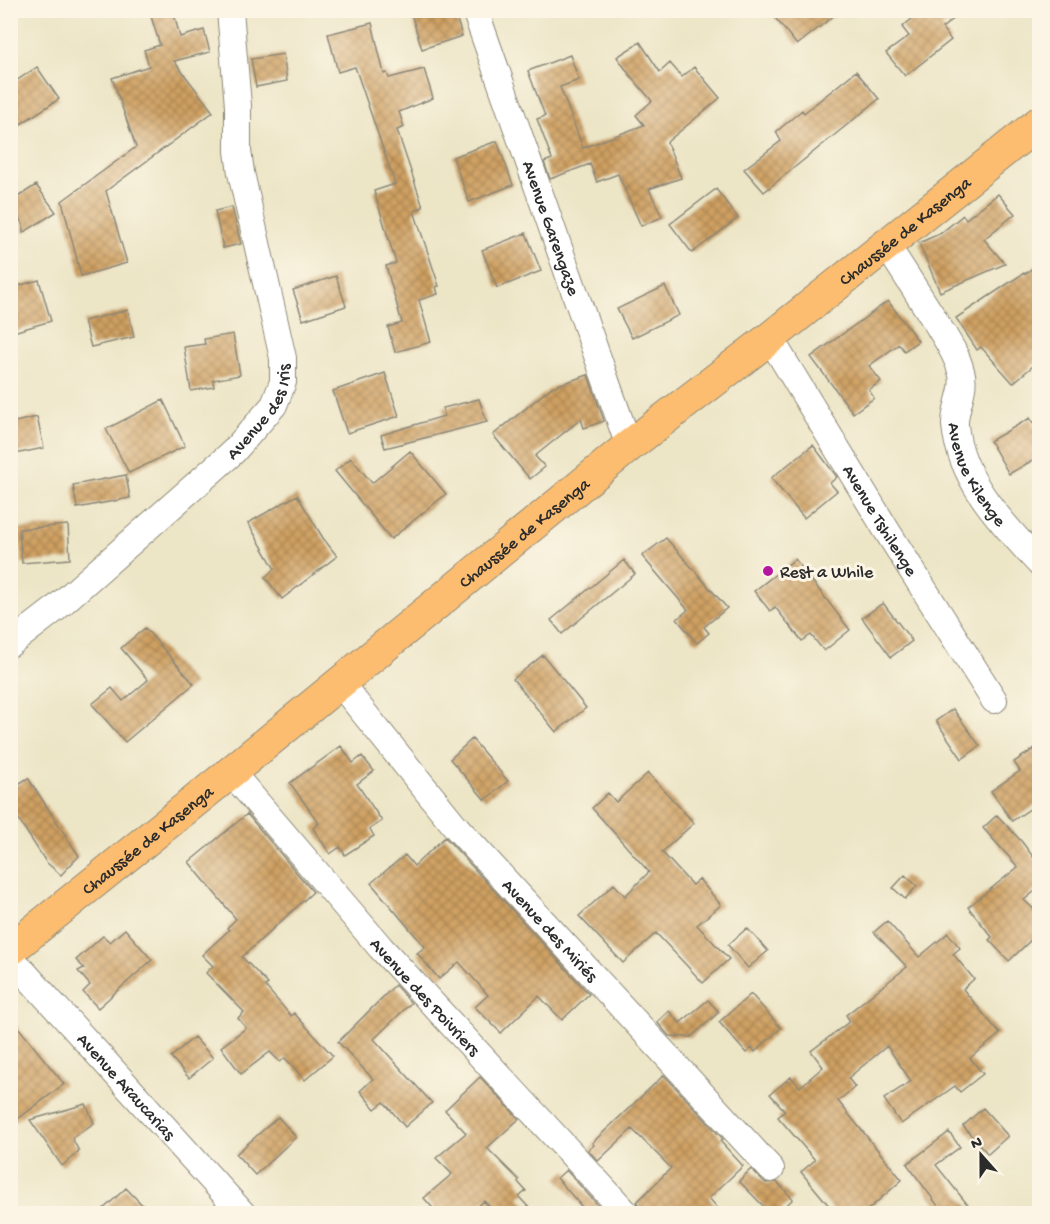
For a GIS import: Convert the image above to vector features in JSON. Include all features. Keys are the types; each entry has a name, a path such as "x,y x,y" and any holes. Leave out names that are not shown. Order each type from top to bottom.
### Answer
{"main road":[{"name":"Chaussée de Kasenga","path":"10,950 629,446 1037,129"}],"street":[{"name":"Avenue des Iris","path":"10,644 54,610 233,452 274,405 281,388 285,374 283,358 258,256 238,151 238,106 230,10"},
{"name":"Avenue Garengaze","path":"476,10 629,446"},
{"name":"Avenue Kilenge","path":"887,246 950,346 960,366 962,392 957,408 956,428 965,460 977,488 1012,534 1040,564"},
{"name":"Avenue Tshilenge","path":"770,338 887,531 994,700"},
{"name":"Avenue des Miriés","path":"339,682 456,827 771,1169"},
{"name":"Avenue des Poivriers","path":"231,772 381,948 627,1214"},
{"name":"Avenue Araucarias","path":"10,957 243,1214"}],"building":[{"path":"149,10 173,10 180,37 204,30 210,52 174,61 213,112 106,191 127,263 81,276 62,201 136,147 112,78 149,66 144,50 160,45"},
{"path":"410,10 454,10 462,36 422,49"},
{"path":"769,10 841,10 797,45"},
{"path":"923,10 965,10 942,28 951,40 905,76 886,53 909,36 902,27"},
{"path":"372,23 384,74 387,73 389,78 424,69 433,98 399,112 404,127 397,130 423,207 414,211 439,286 436,287 438,294 419,300 431,342 395,352 388,327 402,323 386,266 396,263 374,191 395,184 355,67 338,72 328,34"},
{"path":"640,42 660,72 670,63 682,77 694,67 720,98 667,142 681,178 649,189 662,217 641,226 618,174 597,182 590,164 550,179 544,162 552,159 537,119 545,116 528,71 570,55 579,80 560,87 583,148 644,125 636,115 652,101 617,57"},
{"path":"283,54 287,81 256,87 251,59"},
{"path":"37,67 59,99 10,131 10,85"},
{"path":"856,71 879,99 764,192 744,169 781,141 776,132 802,110 804,113"},
{"path":"497,141 513,185 469,202 453,157"},
{"path":"36,185 56,212 23,233 23,224 10,202"},
{"path":"716,189 738,218 692,253 670,224"},
{"path":"998,194 1015,214 984,239 1005,264 940,292 919,243 941,233 963,215 966,219"},
{"path":"232,207 241,244 223,248 215,211"},
{"path":"526,233 541,271 497,288 482,250"},
{"path":"1040,262 1040,360 1013,383 981,347 977,350 956,318"},
{"path":"336,276 346,306 303,320 293,290"},
{"path":"39,280 51,321 10,333 10,288"},
{"path":"665,286 679,315 632,338 617,309"},
{"path":"888,301 918,341 904,351 899,344 869,366 881,381 869,390 874,398 853,413 811,357"},
{"path":"128,310 134,337 91,347 84,321"},
{"path":"233,334 240,375 213,380 214,387 191,391 184,347 205,344 204,339"},
{"path":"385,373 399,416 347,433 333,391"},
{"path":"588,375 604,421 584,428 581,419 535,456 545,467 530,479 493,435 552,387"},
{"path":"479,399 487,422 385,448 381,435 444,416 443,408"},
{"path":"163,400 185,446 129,473 106,429"},
{"path":"37,417 44,448 10,455 10,423"},
{"path":"1030,418 1040,435 1040,456 1009,474 990,441"},
{"path":"813,445 837,477 830,483 837,491 804,518 771,478"},
{"path":"410,451 446,494 391,539 335,471 351,458 372,483"},
{"path":"126,475 130,498 77,508 73,485"},
{"path":"297,495 323,538 337,556 282,599 265,577 275,569 248,523"},
{"path":"68,525 70,559 22,563 19,529"},
{"path":"666,538 727,608 704,627 709,633 697,643 677,619 688,610 642,556"},
{"path":"795,559 850,630 824,651 811,635 802,641 775,607 770,611 754,591"},
{"path":"624,560 635,574 562,634 551,620"},
{"path":"883,603 912,641 891,657 862,618"},
{"path":"145,628 194,684 125,742 92,704 112,688 123,701 148,680 121,648"},
{"path":"543,655 586,708 556,732 513,679"},
{"path":"953,709 980,746 962,759 936,721"},
{"path":"472,739 508,781 485,800 450,759"},
{"path":"1040,745 1040,802 1012,821 991,791 1020,771 1014,762"},
{"path":"341,746 353,763 362,756 374,771 357,784 382,821 370,829 374,836 345,855 340,847 330,854 313,828 319,823 290,783"},
{"path":"648,773 694,823 662,852 692,885 699,879 721,905 697,925 729,959 703,983 656,933 623,963 579,916 614,884 625,896 649,872 592,808 608,793 616,802"},
{"path":"28,778 79,856 61,875 46,862 10,806 10,789"},
{"path":"247,814 313,892 242,957 268,984 265,986 291,1016 294,1013 333,1056 305,1080 285,1058 280,1062 270,1052 241,1074 221,1047 246,1028 238,1018 244,1012 206,973 213,966 202,955 229,930 227,928 236,919 189,862"},
{"path":"997,815 1040,866 1040,887 1024,900 1040,915 1040,945 1031,940 1009,961 989,940 992,937 968,907 1018,867 983,828"},
{"path":"445,837 589,994 562,1020 539,996 501,1033 475,1007 488,995 459,962 439,979 417,953 425,947 371,883 405,855 414,866"},
{"path":"905,875 917,886 905,899 893,888"},
{"path":"887,921 919,957 948,933 960,948 953,954 974,979 963,989 1000,1034 970,1058 983,1074 960,1092 955,1086 901,1124 884,1099 911,1081 887,1046 848,1078 855,1087 838,1101 902,1180 863,1214 836,1214 801,1172 815,1160 778,1117 785,1111 770,1094 791,1077 800,1087 823,1067 811,1051 850,1021 846,1015 907,967 874,932"},
{"path":"747,928 768,951 748,968 728,945"},
{"path":"125,929 152,960 98,1008 83,992 90,985 78,971 84,968 76,960 103,936 110,942"},
{"path":"395,985 411,1003 374,1039 432,1103 405,1127 384,1102 375,1109 360,1091 373,1079 338,1042"},
{"path":"751,994 781,1028 755,1052 752,1048 746,1053 719,1022"},
{"path":"708,1000 719,1012 691,1037 669,1036 657,1022 669,1011 680,1023"},
{"path":"10,1017 64,1084 10,1125"},
{"path":"194,1037 213,1058 189,1078 171,1057"},
{"path":"664,1075 723,1139 720,1141 743,1166 709,1198 723,1214 642,1214 637,1202 671,1168 632,1129 598,1161 588,1150 594,1145 592,1143"},
{"path":"480,1077 519,1119 487,1148 519,1180 518,1182 526,1191 519,1197 535,1214 496,1214 484,1201 469,1214 438,1214 424,1198 452,1174 436,1158 466,1133 445,1110"},
{"path":"86,1104 94,1123 72,1138 79,1151 62,1166 30,1120"},
{"path":"983,1108 1008,1136 988,1154 963,1126"},
{"path":"278,1117 296,1137 255,1175 236,1154"},
{"path":"949,1132 960,1147 936,1165 975,1214 944,1214 907,1164"},
{"path":"751,1169 766,1183 777,1182 793,1199 777,1214 771,1214 739,1181"},
{"path":"566,1170 606,1214 588,1214 557,1178"},
{"path":"126,1188 151,1214 98,1214"}],"place":[{"name":"Rest a While","path":"768,571"}]}
